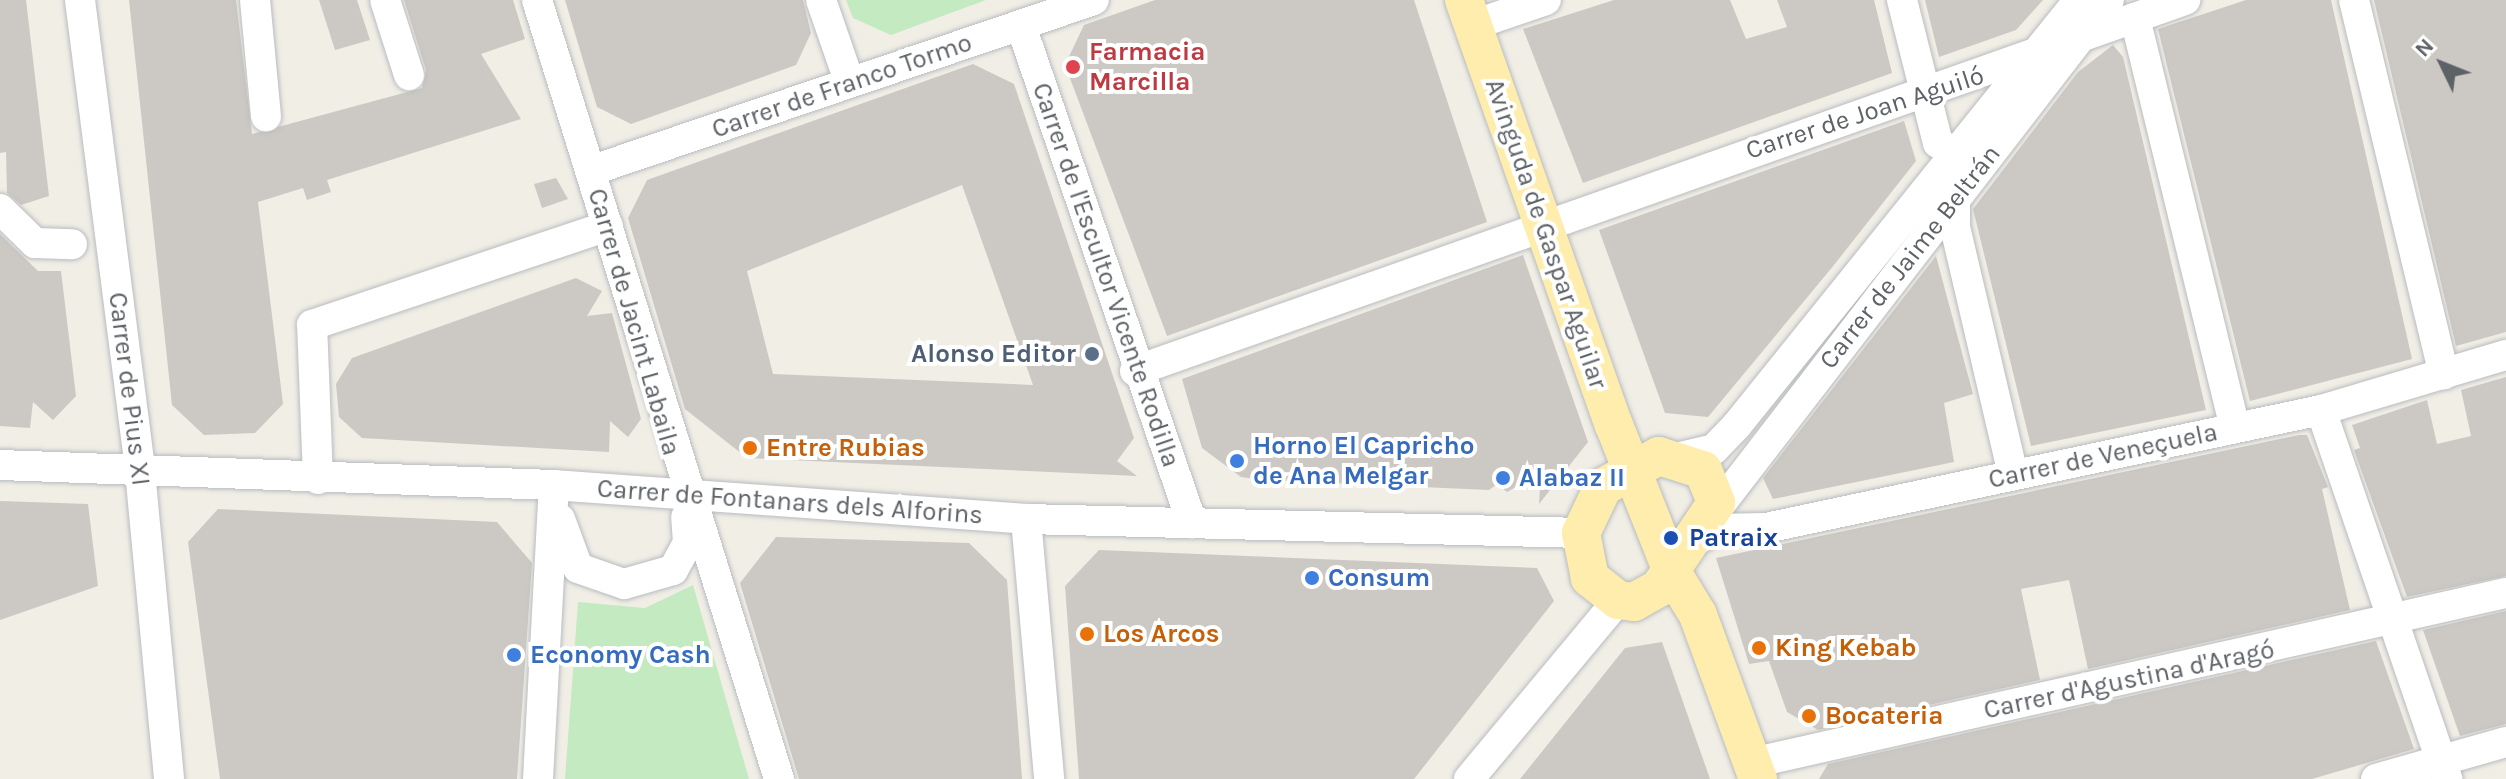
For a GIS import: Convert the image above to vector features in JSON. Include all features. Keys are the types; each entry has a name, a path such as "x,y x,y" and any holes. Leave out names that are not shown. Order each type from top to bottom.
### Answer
{"main road":[{"name":"Avinguda de Gaspar Aguilar","path":"1468,12 1632,466 1673,574 1698,615 1755,771"},
{"path":"1680,457 1709,479 1705,527 1673,574 1634,602 1618,600 1590,578 1581,533 1603,487 1632,466 1680,457"}],"street":[{"name":"Carrer de Pius XI","path":"80,0 140,471 169,779"},
{"path":"255,0 266,116"},
{"path":"385,0 409,75"},
{"name":"Carrer de Jacint Labaila","path":"537,0 608,226 684,493 779,779"},
{"path":"821,0 849,81"},
{"name":"Carrer de Franco Tormo","path":"590,171 1094,0"},
{"path":"1468,12 1546,0"},
{"path":"1902,0 1938,143 1957,154"},
{"name":"Carrer de Jaime Beltrán","path":"1680,457 1703,453 1726,438 2079,0"},
{"name":"Carrer de Jaime Beltrán","path":"1705,527 1955,199 2085,38 2109,0"},
{"name":"Carrer de Joan Aguiló","path":"1135,371 1924,90 2036,56 2185,0"},
{"path":"2354,0 2444,374"},
{"path":"2135,18 2235,428"},
{"name":"Carrer de l'Escultor Vicente Rodilla","path":"1021,26 1135,371 1192,523"},
{"path":"1955,199 1955,227 2013,474"},
{"path":"0,209 35,243 72,244"},
{"path":"318,479 312,325 608,226"},
{"name":"Carrer de Veneçuela","path":"1705,527 1766,528 2321,410 2506,355"},
{"path":"2321,410 2444,770"},
{"name":"Carrer de Fontanars dels Alforins","path":"0,465 318,479 554,485 1026,519 1581,533"},
{"path":"554,485 578,568 624,584 662,577 682,559 684,493"},
{"path":"538,779 554,485"},
{"path":"1026,519 1049,779"},
{"name":"Carrer d'Agustina d'Aragó","path":"1755,771 2506,593"},
{"path":"1469,779 1618,600"},
{"path":"2376,779 2444,770 2506,742"}],"green space":[{"path":"846,0 986,0 891,35 853,18"},
{"path":"693,585 749,779 565,779 578,602 645,608"}],"building":[{"path":"0,0 26,0 49,196 21,205 7,193 6,152 0,153"},
{"path":"129,0 236,0 252,134 422,88 426,70 404,0 513,0 525,39 481,54 521,119 327,180 331,192 307,200 303,188 258,202 283,404 255,433 204,435 172,405"},
{"path":"319,0 357,0 370,40 335,50"},
{"path":"565,0 803,0 811,33 796,65 631,124 597,107"},
{"path":"1155,0 1414,0 1487,222 1167,336 1065,65 1084,25"},
{"path":"1614,0 1730,0 1746,39 1787,27 1777,0 1874,0 1892,73 1583,183 1523,29"},
{"path":"1925,0 2043,0 2016,30 1939,57"},
{"path":"2246,0 2331,0 2412,359 2250,401 2158,29"},
{"path":"2374,0 2506,0 2506,332 2456,346"},
{"path":"2113,45 2123,57 2206,410 2031,446 1973,209 2078,72"},
{"path":"973,64 1014,84 1134,438 1117,461 1137,476 747,458 685,409 628,218 647,180","holes":["962,185 1033,385 773,374 747,271"]},
{"path":"1904,121 1916,161 1834,265 1708,417 1665,413 1599,230"},
{"path":"556,178 568,199 542,208 534,184"},
{"path":"0,234 38,271 61,271 76,396 53,420 33,402 30,428 0,426"},
{"path":"1523,255 1588,442 1539,504 1541,473 1507,492 1497,484 1489,490 1263,480 1241,477 1202,448 1182,379"},
{"path":"1936,256 1973,394 1944,403 1954,462 1773,499 1763,478"},
{"path":"576,278 602,291 587,316 612,313 641,419 628,437 610,421 609,452 362,438 339,417 336,384 352,358"},
{"path":"2506,377 2506,576 2407,597 2354,450 2360,448 2352,425 2427,400 2437,444 2471,436 2461,390"},
{"path":"2307,435 2328,487 2322,489 2350,610 2088,669 2069,580 2021,589 2040,680 1818,730 1787,712 1769,661 1749,664 1716,558"},
{"path":"0,501 88,504 98,586 0,620"},
{"path":"218,509 497,522 532,563 517,779 220,779 188,542"},
{"path":"776,537 969,543 1007,580 1022,779 799,779 740,583"},
{"path":"1099,550 1537,568 1554,601 1414,779 1079,779 1065,586"},
{"path":"2506,611 2506,724 2460,736 2423,630"},
{"path":"2376,641 2414,749 2312,779 1819,779 1828,764"},
{"path":"1662,642 1710,779 1520,779 1625,648"}],"place":[{"name":"Farmacia Marcilla","path":"1073,67"},
{"name":"Alonso Editor","path":"1092,354"},
{"name":"Entre Rubias","path":"750,448"},
{"name":"Horno El Capricho de Ana Melgar","path":"1237,461"},
{"name":"Alabaz II","path":"1503,478"},
{"name":"Patraix","path":"1671,538"},
{"name":"Consum","path":"1312,578"},
{"name":"Los Arcos","path":"1087,634"},
{"name":"King Kebab","path":"1759,648"},
{"name":"Economy Cash","path":"514,655"},
{"name":"Bocateria","path":"1809,716"}]}
